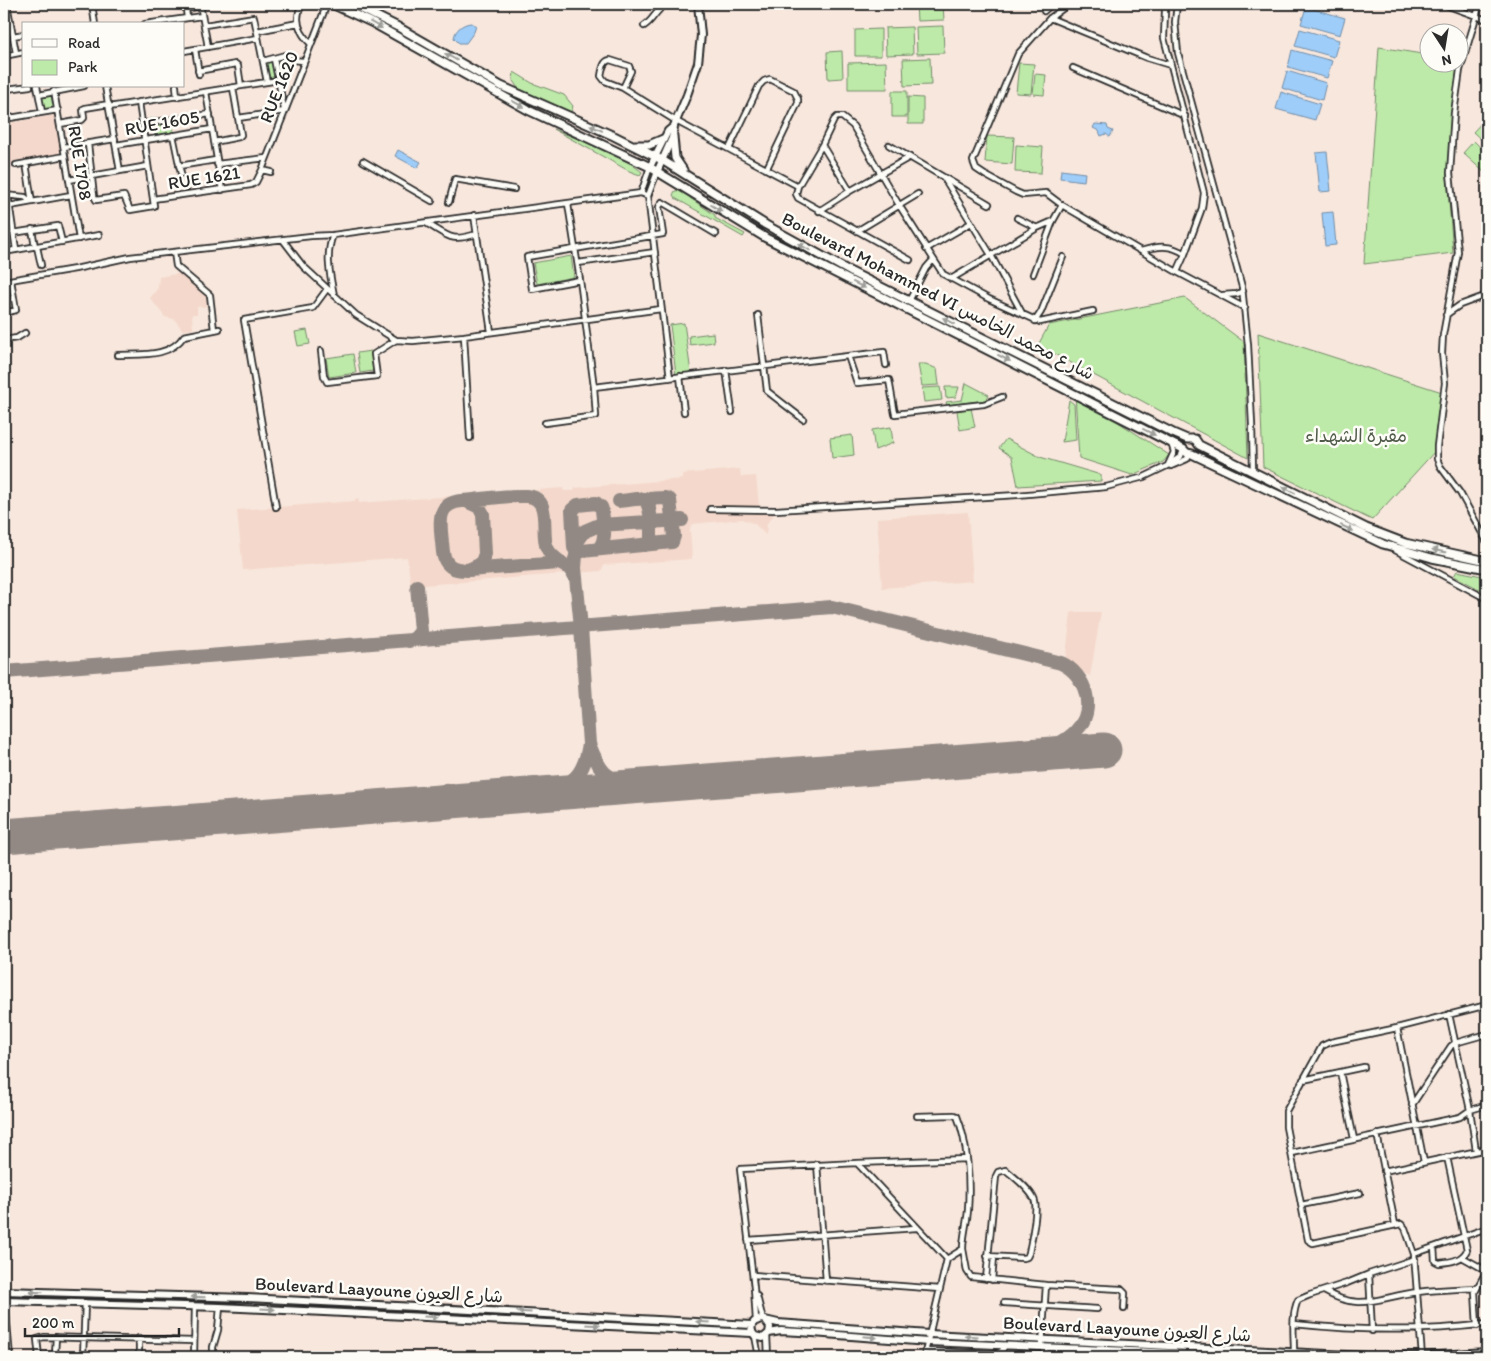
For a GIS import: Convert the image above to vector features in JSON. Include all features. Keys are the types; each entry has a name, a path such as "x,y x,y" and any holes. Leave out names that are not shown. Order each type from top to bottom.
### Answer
{"main road":[{"name":"Boulevard Mohammed VI شارع محمد الخامس","path":"332,4 350,12 528,110 612,148 650,168 766,238 1073,392 1187,452 1383,544 1432,558 1487,569"},
{"name":"Boulevard Mohammed VI شارع محمد الخامس","path":"353,4 506,88 655,156 785,236 851,272 1187,439"},
{"path":"350,12 353,4"},
{"path":"673,136 675,158 686,174"},
{"path":"634,146 649,145 663,139"},
{"path":"1199,445 1196,452 1187,452 1183,445 1187,439 1195,439 1199,445 1252,472 1366,528 1397,540 1487,561"}],"street":[{"path":"7,4 16,53"},
{"path":"95,22 92,5 108,4"},
{"path":"181,4 186,9 187,18"},
{"path":"302,4 297,15 298,23 304,37 311,44"},
{"name":"RUE 1620","path":"257,180 327,4"},
{"path":"644,26 648,24 658,9 667,4"},
{"path":"670,378 648,196 673,136 675,124 688,95 698,63 701,36 698,4"},
{"path":"1044,11 1052,4"},
{"path":"1069,4 1062,7 1050,18 1018,54 973,161 976,169 1016,192 1023,194 1046,194 1141,251 1245,308"},
{"path":"1164,4 1164,38 1204,193 1202,208 1178,272"},
{"path":"1177,4 1175,22 1178,53 1210,164 1243,291 1252,424 1252,472"},
{"path":"1443,4 1487,20"},
{"path":"1480,4 1460,70 1454,113 1450,173 1458,252 1446,315 1442,353 1445,383 1437,459 1473,514 1487,542"},
{"path":"186,9 200,5 208,47"},
{"path":"165,22 202,16"},
{"path":"205,25 255,18 267,82"},
{"path":"1050,18 1170,66"},
{"path":"257,31 298,23"},
{"path":"13,36 22,34"},
{"path":"185,51 258,38"},
{"path":"195,49 198,72 236,64 242,86"},
{"path":"4,56 22,52"},
{"path":"263,61 285,55 291,60 304,61"},
{"path":"238,118 285,111 274,59"},
{"path":"623,88 631,71 629,66 607,60 602,73 602,79 623,88 675,124 729,148 798,186"},
{"path":"1073,68 1185,116"},
{"path":"4,71 6,88 11,90 22,88"},
{"path":"729,148 759,86 764,81 770,79 794,91 797,94 798,103 767,168"},
{"path":"60,124 82,120 84,118 83,109 85,108 177,97 279,80"},
{"path":"37,88 42,112"},
{"path":"39,95 66,88"},
{"path":"105,88 120,171"},
{"path":"176,88 177,97"},
{"path":"214,142 240,136 233,88"},
{"name":"RUE 1708","path":"54,91 79,239"},
{"path":"206,92 222,190"},
{"path":"88,144 94,196 97,200 124,196 129,210 154,206 138,102"},
{"path":"4,119 58,110"},
{"path":"142,124 210,114"},
{"path":"910,260 798,198 796,194 798,186 836,117 842,117 853,126 926,250 943,274 1036,321 1044,322 1093,311"},
{"path":"641,192 663,139 669,128 675,124"},
{"name":"RUE 1605","path":"116,145 212,129"},
{"path":"174,135 180,174"},
{"path":"64,147 115,139"},
{"path":"822,144 850,190"},
{"path":"888,145 989,204"},
{"path":"16,165 65,156"},
{"path":"819,211 850,190 910,157"},
{"path":"179,166 266,158"},
{"path":"362,161 432,201"},
{"path":"26,163 31,202"},
{"path":"69,180 148,166"},
{"path":"262,170 271,172"},
{"path":"944,178 991,255 1023,314"},
{"name":"RUE 1621","path":"153,199 251,185 257,180"},
{"path":"449,202 455,180 514,189"},
{"path":"4,281 39,276 130,257 333,235 568,204 641,192 648,196"},
{"path":"857,231 918,194"},
{"path":"16,250 10,206 6,195 26,197 31,202"},
{"path":"10,206 71,195"},
{"path":"580,280 532,289 527,257 663,234 659,207 662,202 716,234"},
{"path":"545,423 596,416 586,319 568,204"},
{"path":"1033,274 1053,221 1062,205"},
{"path":"474,215 491,332"},
{"path":"4,218 11,217"},
{"path":"1017,218 1037,228"},
{"path":"951,279 1037,228 1053,221"},
{"path":"426,223 451,238 459,239 477,234"},
{"path":"926,250 970,223"},
{"path":"13,232 58,226 62,242"},
{"path":"32,229 41,265"},
{"path":"4,252 99,235"},
{"path":"333,235 330,243 329,272 334,295"},
{"path":"283,240 303,266 356,315 396,340 413,341 464,336 661,309"},
{"path":"1141,251 1157,247 1171,247 1185,254"},
{"path":"118,355 161,353 179,343 184,336 216,330 210,295 176,266 174,252"},
{"path":"578,263 655,252"},
{"path":"1036,321 1063,258"},
{"path":"909,301 926,268 933,260"},
{"path":"4,313 16,310 11,280"},
{"path":"276,507 244,320 313,308 327,288"},
{"path":"1222,296 1237,294 1243,291"},
{"path":"1446,315 1460,305 1487,295"},
{"path":"758,315 767,391 803,420"},
{"path":"4,340 17,338 25,333"},
{"path":"464,336 470,438"},
{"path":"321,351 324,376 327,382 377,376 374,354 396,340"},
{"path":"594,387 884,352 886,365"},
{"path":"848,356 858,383 888,380 895,414 984,404 1002,398"},
{"path":"726,370 732,412"},
{"path":"680,376 684,412"},
{"path":"1167,466 1174,452 1171,443"},
{"path":"710,509 776,510 1017,495 1106,487 1144,477 1167,466 1187,452"},
{"path":"1383,544 1487,599"},
{"path":"1422,1356 1414,1256 1403,1225 1394,1224 1313,1243 1308,1240 1285,1115 1322,1046 1331,1042 1397,1028 1487,1005"},
{"path":"1449,1014 1470,1110 1476,1151"},
{"path":"1397,1028 1424,1162"},
{"path":"1412,1105 1446,1052 1455,1042 1487,1034"},
{"path":"1303,1080 1364,1066"},
{"path":"1340,1072 1354,1139"},
{"path":"1292,1153 1460,1117 1470,1110 1487,1105"},
{"path":"916,1116 957,1116 967,1159 968,1208 963,1249 969,1274 974,1278 992,1280 1122,1289 1125,1293 1124,1309"},
{"path":"1377,1134 1394,1224"},
{"path":"1384,1171 1487,1149"},
{"path":"1434,1247 1435,1261 1439,1263 1462,1257 1467,1250 1447,1157"},
{"path":"759,1357 754,1335 753,1275 740,1169 817,1164 967,1159"},
{"path":"817,1164 826,1280"},
{"path":"857,1164 947,1259"},
{"path":"986,1279 987,1256 996,1176 998,1172 1006,1170 1030,1193 1034,1200 1035,1209 1030,1247 1028,1256 1025,1258 987,1256"},
{"path":"1301,1205 1360,1193"},
{"path":"748,1240 916,1228"},
{"path":"1294,1352 1295,1310 1298,1300 1487,1228"},
{"path":"924,1357 947,1259 963,1249"},
{"path":"992,1280 994,1256"},
{"path":"1462,1257 1487,1271 1476,1288 1477,1326"},
{"path":"1369,1274 1372,1302 1372,1331"},
{"path":"753,1275 940,1289"},
{"path":"1046,1285 1042,1343 1049,1357"},
{"path":"754,1288 765,1320 770,1327 768,1334 768,1357"},
{"path":"1324,1291 1344,1300 1372,1302 1418,1292 1476,1288"},
{"path":"4,1291 10,1357"},
{"name":"Boulevard Laayoune شارع العيون","path":"4,1291 247,1298 754,1323"},
{"name":"Boulevard Laayoune شارع العيون","path":"4,1301 220,1306 754,1335"},
{"path":"83,1357 85,1303"},
{"path":"1004,1303 1097,1309"},
{"path":"194,1357 195,1306"},
{"path":"213,1357 220,1306"},
{"path":"754,1323 765,1320"},
{"name":"Boulevard Laayoune شارع العيون","path":"765,1320 778,1324 1005,1345 1042,1343"},
{"path":"1294,1324 1372,1331 1421,1330 1487,1324"},
{"name":"Boulevard Laayoune شارع العيون","path":"768,1334 800,1332 1108,1346 1267,1357"},
{"path":"754,1335 760,1338 768,1334"},
{"path":"56,1337 55,1354 40,1357 38,1338 56,1337 139,1338 194,1341"},
{"path":"116,1357 140,1357 139,1338"},
{"path":"926,1351 996,1354 1002,1351 1005,1345"},
{"path":"1108,1346 1110,1357"},
{"name":"Boulevard Laayoune شارع العيون","path":"1217,1353 1294,1352 1320,1355 1422,1356 1487,1352"}],"shaded area":[{"path":"55,115 62,156 4,166 4,124"},
{"path":"181,273 209,296 210,306 197,307 197,314 192,314 193,329 183,330 174,319 165,317 150,298 158,288 159,277"},
{"path":"740,469 741,477 756,476 759,505 762,508 775,507 776,512 767,523 766,535 755,524 742,519 692,524 690,528 692,559 604,565 601,571 411,586 407,557 243,570 237,510 355,501 358,498 359,503 563,488 564,491 574,491 575,488 683,479 682,474"},
{"path":"968,512 973,581 882,588 877,518"},
{"path":"1101,612 1090,676 1065,663 1071,613"}],"green space":[{"path":"916,4 943,4 944,20 917,21"},
{"path":"943,26 944,53 917,54 916,27"},
{"path":"912,27 913,54 886,55 885,28"},
{"path":"881,29 881,56 855,56 855,30"},
{"path":"1379,47 1418,53 1418,72 1461,72 1447,175 1453,253 1364,264"},
{"path":"842,51 843,78 828,79 827,52"},
{"path":"930,58 931,85 904,86 903,59"},
{"path":"273,61 276,76 269,78 266,62"},
{"path":"886,62 887,89 848,89 848,63"},
{"path":"1019,63 1034,64 1031,94 1016,93"},
{"path":"514,72 532,83 564,95 573,106 571,113 520,91 513,81"},
{"path":"1035,74 1046,75 1044,95 1033,94"},
{"path":"892,91 907,91 907,117 892,117"},
{"path":"53,95 55,108 44,110 42,97"},
{"path":"908,97 923,98 923,124 908,124"},
{"path":"1487,117 1487,145 1473,132"},
{"path":"173,124 174,132 155,135 153,127"},
{"path":"553,129 599,147 633,165 642,172 640,175 629,171"},
{"path":"987,136 1014,137 1012,164 985,162"},
{"path":"1474,141 1487,154 1486,174 1463,153"},
{"path":"1016,145 1043,147 1041,173 1015,172"},
{"path":"683,190 690,198 715,215 715,218 745,234 743,237 675,198 673,195 675,191"},
{"path":"571,256 574,277 537,284 533,263"},
{"path":"1185,298 1244,342 1248,458 1038,345 1049,325"},
{"path":"684,323 691,373 676,375 670,325"},
{"path":"307,330 310,344 298,346 295,332"},
{"path":"713,333 714,342 690,345 689,336"},
{"name":"مقبرة الشهداء","path":"1258,333 1442,392 1436,450 1372,520 1263,467"},
{"path":"371,351 373,371 360,373 357,353"},
{"path":"353,354 356,373 329,377 326,358"},
{"path":"918,364 926,364 937,369 939,385 922,386"},
{"path":"966,383 989,395 986,400 947,405 946,402 962,400"},
{"path":"940,387 942,400 924,402 922,388"},
{"path":"945,387 959,387 956,397 946,398"},
{"path":"1075,394 1169,455 1163,462 1132,475 1079,458"},
{"path":"1069,400 1074,404 1076,440 1062,442"},
{"path":"971,408 975,427 960,430 957,411"},
{"path":"891,427 893,443 875,450 872,430"},
{"path":"852,435 854,455 832,458 830,438"},
{"path":"1006,439 1040,457 1101,475 1101,481 1018,486 1012,457 999,448"},
{"path":"1457,571 1487,577 1487,593 1454,576"}],"water":[{"path":"1306,7 1345,18 1340,35 1301,24"},
{"path":"472,23 476,26 474,32 466,43 459,43 454,38 456,32 463,25"},
{"path":"1300,29 1339,40 1334,57 1295,46"},
{"path":"1292,50 1332,61 1327,78 1288,67"},
{"path":"1287,71 1326,83 1322,100 1282,88"},
{"path":"1281,92 1320,104 1315,120 1276,109"},
{"path":"1095,124 1107,125 1108,129 1113,131 1110,137 1106,134 1101,136 1099,131 1093,128"},
{"path":"398,150 421,162 417,168 395,156"},
{"path":"1327,152 1331,191 1320,192 1316,153"},
{"path":"1061,170 1085,173 1084,181 1060,178"},
{"path":"1333,212 1336,245 1325,246 1322,213"}],"taxiway":[{"path":"563,564 547,548 543,509 535,498 511,496 462,501 454,503 444,510 441,521 443,553 446,562 450,566 460,570 469,570 559,563 571,569 575,578"},
{"path":"575,559 578,552 582,551 672,542 674,536 670,500 665,498 643,499"},
{"path":"619,501 641,499 646,501 650,517 651,538 650,543 645,545"},
{"path":"466,501 479,507 483,514 485,554 481,564 470,569"},
{"path":"574,548 572,510 578,505 596,503 602,510 604,531 603,541 598,549"},
{"path":"589,744 575,568 577,542 585,531 599,525 682,520"},
{"path":"409,641 415,638 421,631 417,586"},
{"path":"4,672 832,607 1061,663 1070,668 1077,675 1086,693 1086,713 1082,722 1066,740 1028,756"},
{"path":"544,794 563,786 576,777 584,763 589,744 597,762 606,774 619,781 639,786"}],"runway":[{"path":"4,836 1104,750"}]}
